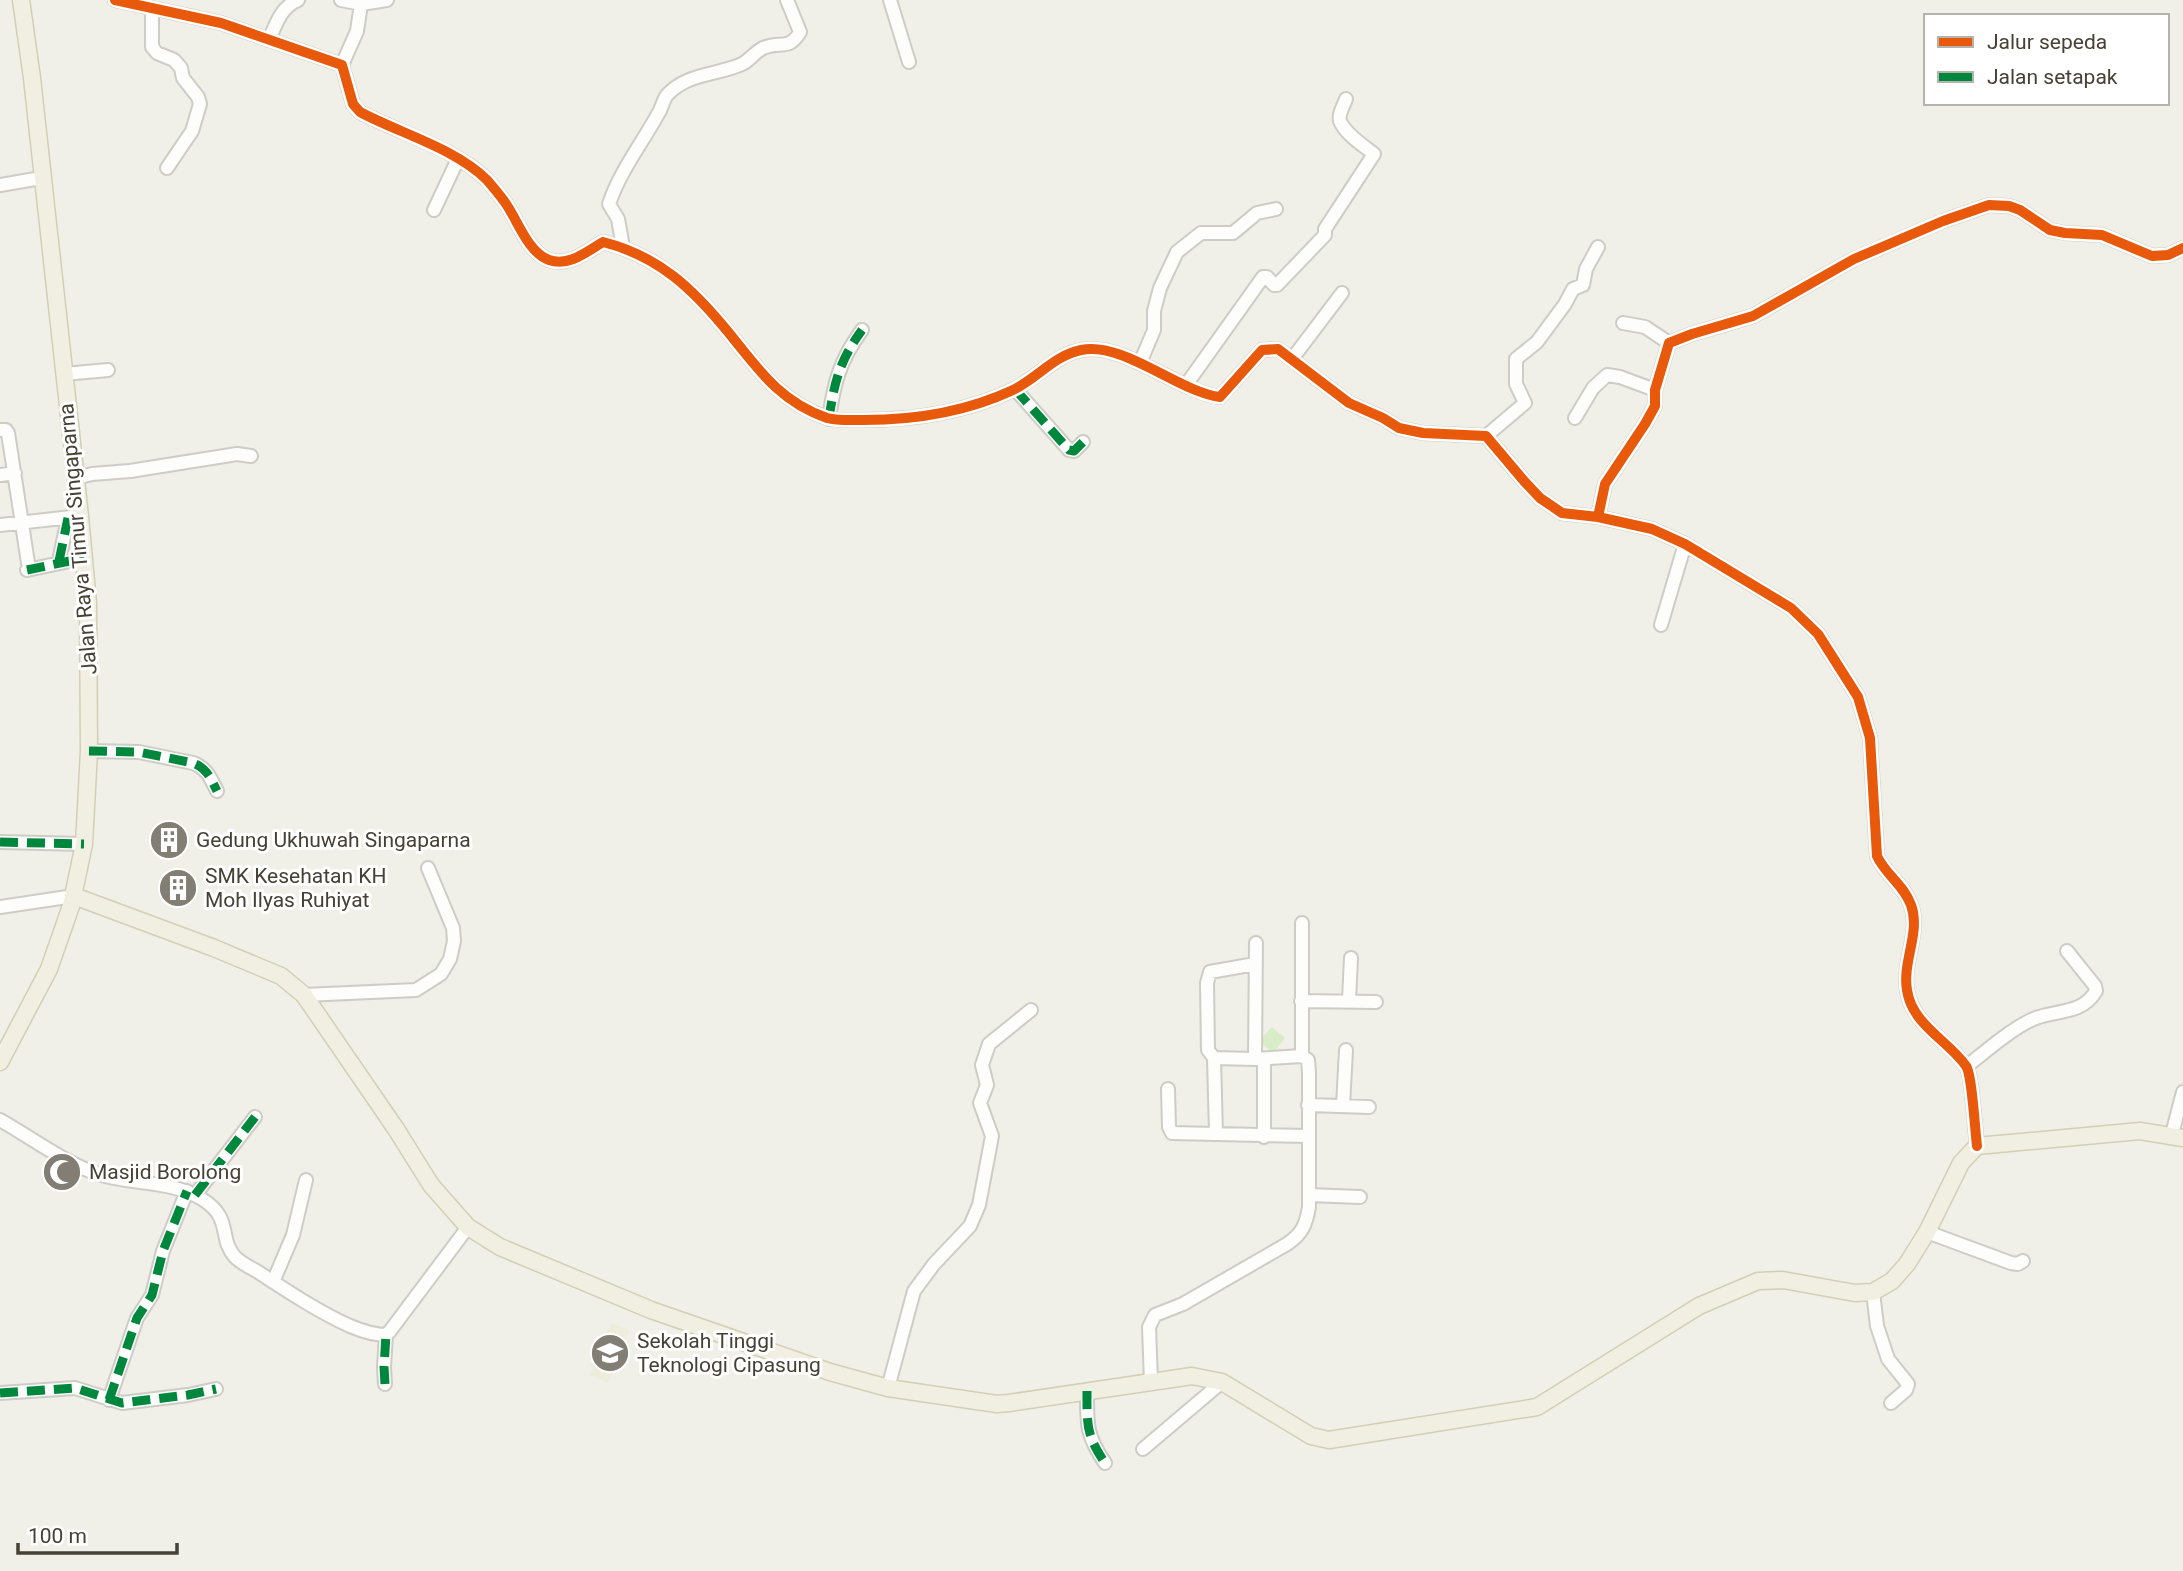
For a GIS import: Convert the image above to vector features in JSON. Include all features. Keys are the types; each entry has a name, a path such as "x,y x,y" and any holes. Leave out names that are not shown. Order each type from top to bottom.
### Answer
{"main road":[{"name":"Jalan Raya Timur Singaparna","path":"0,1062 49,969 74,896 84,844 89,751 88,603 84,558 74,517 76,478 21,0"},
{"path":"74,896 281,976 304,995 431,1185 468,1227 500,1247 652,1310 830,1372 888,1388 997,1404 1192,1376 1222,1382 1311,1436 1329,1440 1537,1407 1699,1306 1735,1289 1758,1281 1783,1280 1855,1293 1873,1292 1892,1281 1907,1264 1927,1232 1961,1163 1977,1146 2140,1131 2177,1136"}],"street":[{"path":"115,0 152,9 171,6 342,65"},
{"path":"270,40 282,13 289,4 298,0"},
{"path":"341,0 361,4 387,0"},
{"path":"623,247 618,219 609,204 617,181 660,113 666,96 689,80 744,63 772,44 787,45 794,42 800,32 787,0"},
{"path":"890,0 909,62"},
{"path":"361,4 357,31 342,65 353,104 360,112 458,159 485,178 504,201 531,244 550,260 574,260 603,242 623,247 656,262 678,279 729,333 760,374 788,399 829,419 901,419 960,410 1015,389 1054,362 1080,349 1098,349 1140,363 1200,393 1220,397 1262,350 1278,349 1349,402 1399,428 1423,433 1486,436 1525,403 1516,384 1516,359 1537,342 1573,289 1583,285 1586,269 1598,247"},
{"path":"152,9 152,47 157,53 174,60 181,68 183,78 198,97 200,104 192,131 167,168"},
{"path":"1186,385 1263,277 1267,276 1277,285 1325,235 1325,229 1374,155 1350,134 1340,121 1346,99"},
{"path":"434,210 458,159"},
{"path":"0,185 41,177"},
{"path":"1669,343 1753,316 1854,259 1943,221 1989,205 2009,206 2020,210 2050,230 2102,235 2158,257 2183,248"},
{"path":"1140,363 1154,330 1154,311 1160,288 1177,252 1201,233 1233,233 1257,213 1276,209"},
{"path":"1292,359 1342,293"},
{"path":"1623,323 1645,327 1669,343"},
{"path":"829,419 835,382 842,360 862,330"},
{"path":"1598,517 1605,484 1655,406 1655,390 1669,343"},
{"path":"65,374 108,370"},
{"path":"1575,418 1593,388 1606,375 1620,377 1655,390"},
{"path":"1015,389 1069,450 1074,451 1083,442"},
{"path":"0,430 6,430 8,433 27,566 84,558"},
{"path":"1486,436 1541,498 1562,513 1598,517 1652,529 1685,544 1791,608 1818,634 1858,697 1870,738 1877,856 1911,905 1914,923 1907,990 1915,1012 1967,1066 1977,1146"},
{"path":"76,478 237,454 251,456"},
{"path":"0,475 15,473"},
{"path":"0,526 74,517 59,561"},
{"path":"1661,625 1685,544"},
{"path":"89,751 139,752 193,763 208,773 217,792"},
{"path":"0,842 84,844"},
{"path":"304,995 416,990 428,985 441,974 450,959 454,942 453,928 428,868"},
{"path":"0,907 74,896"},
{"path":"1302,923 1302,1056"},
{"path":"1256,943 1264,1137"},
{"path":"1967,1066 2030,1020 2073,1011 2093,996 2096,987 2067,951"},
{"path":"1349,1000 1351,958"},
{"path":"1216,1134 1214,1058 1209,1049 1208,974 1255,964"},
{"path":"1301,1001 1376,1002"},
{"path":"888,1388 914,1291 934,1264 970,1226 979,1205 992,1136 980,1102 987,1085 982,1065 986,1051 992,1041 1031,1010"},
{"path":"1343,1105 1346,1050"},
{"path":"1151,1382 1149,1327 1155,1315 1183,1304 1300,1235 1306,1223 1309,1195 1308,1060 1302,1056 1214,1058"},
{"path":"1168,1089 1169,1127 1172,1133 1308,1136"},
{"path":"2177,1136 2183,1092"},
{"path":"1308,1105 1369,1107"},
{"path":"109,1400 137,1318 152,1295 163,1251 191,1193 255,1117"},
{"path":"0,1120 33,1142 88,1170 181,1188 191,1193 214,1208 224,1221 229,1246 235,1257 349,1325 376,1335 386,1335"},
{"path":"273,1282 293,1235 306,1180"},
{"path":"1309,1195 1360,1197"},
{"path":"385,1384 386,1335 468,1227"},
{"path":"1927,1232 2011,1263 2018,1264 2023,1261"},
{"path":"1873,1292 1877,1326 1888,1359 1908,1384 1906,1390 1891,1403"},
{"path":"1143,1449 1222,1382"},
{"path":"0,1393 75,1388 109,1400 129,1403 216,1389"},
{"path":"1087,1391 1087,1422 1091,1441 1105,1463"}],"shaded area":[{"name":"Sekolah Tinggi Teknologi Cipasung","path":"611,1323 629,1330 608,1383 590,1375"}],"green space":[{"path":"1272,1027 1285,1038 1273,1053 1259,1041"}],"marked path":[{"path":"829,419 839,372 848,351 862,330"},
{"path":"1015,389 1069,450 1074,451 1083,442"},
{"path":"59,561 68,518"},
{"path":"27,570 84,558"},
{"path":"89,751 139,752 193,763 205,771 217,791"},
{"path":"0,842 84,844"},
{"path":"195,1195 255,1117"},
{"path":"109,1400 137,1318 152,1295 163,1251 187,1191"},
{"path":"385,1384 386,1335"},
{"path":"0,1393 75,1388 122,1403 216,1389"},
{"path":"1087,1391 1089,1429 1094,1445 1105,1463"}],"cycle path":[{"path":"115,0 221,23 342,65 353,104 360,112 443,150 474,169 500,196 541,256 563,262 584,254 603,242 623,248 658,265 702,302 783,394 827,418 883,420 959,409 1013,390 1072,353 1097,349 1133,360 1187,386 1220,397 1262,350 1278,349 1349,403 1399,428 1423,433 1486,436 1540,498 1562,513 1598,517 1652,529 1685,544 1791,608 1818,634 1858,697 1870,738 1877,856 1908,898 1913,915 1913,936 1906,979 1910,1002 1923,1023 1966,1066 1972,1091 1977,1146"},
{"path":"1598,517 1605,484 1655,406 1655,390 1669,343 1753,316 1854,259 1943,221 1989,205 2009,206 2020,210 2050,230 2102,235 2152,256 2168,255 2183,248"}],"place":[{"name":"Gedung Ukhuwah Singaparna","path":"169,840"},
{"name":"SMK Kesehatan KH Moh Ilyas Ruhiyat","path":"178,888"},
{"name":"Masjid Borolong","path":"62,1172"},
{"name":"Sekolah Tinggi Teknologi Cipasung","path":"610,1353"}]}
